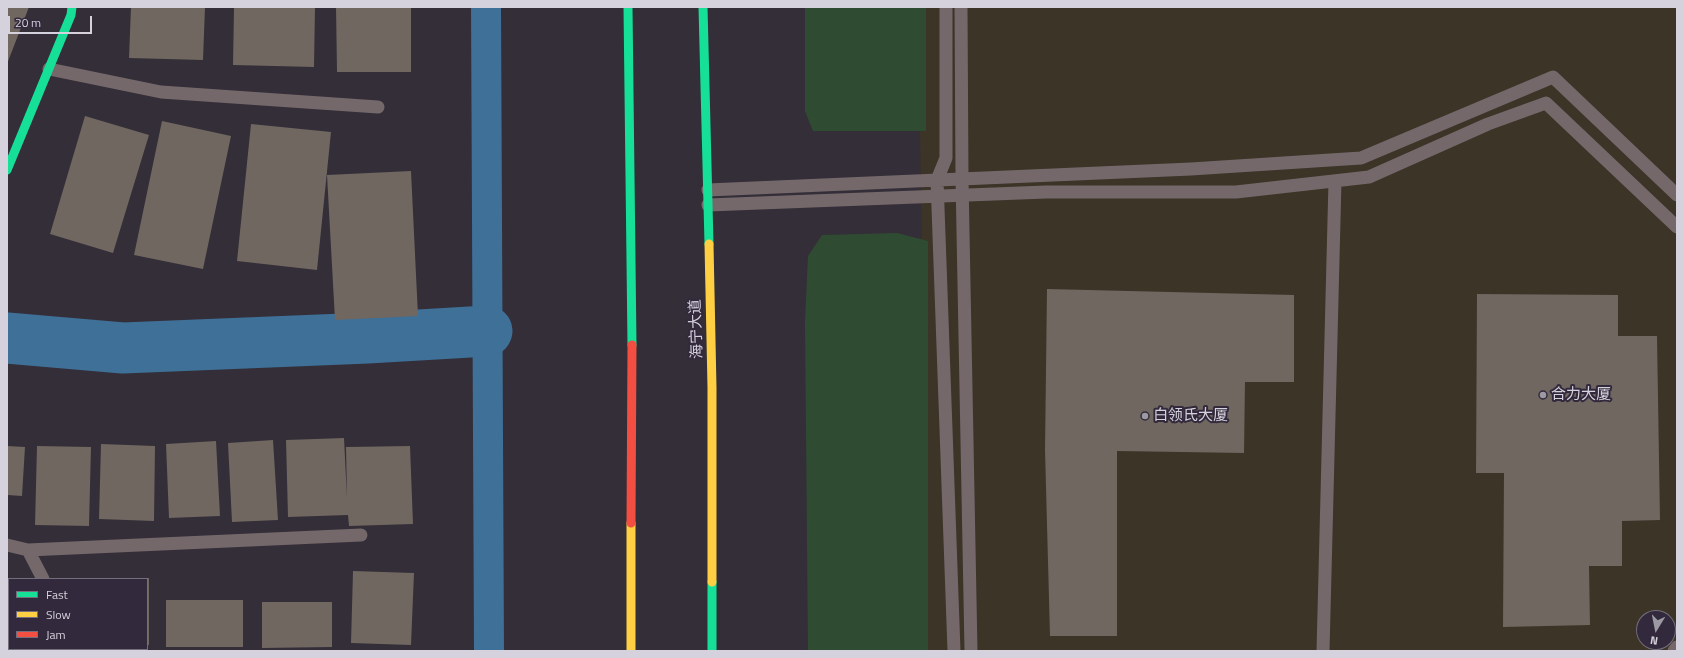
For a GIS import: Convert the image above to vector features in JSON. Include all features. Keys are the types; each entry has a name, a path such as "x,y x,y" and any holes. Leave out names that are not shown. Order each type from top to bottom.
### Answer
{"main road":[{"path":"7,170 71,15 72,7"},
{"path":"628,7 632,373 631,651"},
{"name":"海宁大道","path":"703,7 712,388 712,651"}],"lane":[{"path":"946,7 946,158 937,180 954,651"},
{"path":"961,7 962,195 971,651"},
{"path":"49,69 161,92 378,107"},
{"path":"708,190 1191,169 1361,158 1553,77 1677,195"},
{"path":"708,205 1046,192 1236,192 1369,177 1488,124 1546,104 1677,227"},
{"path":"1323,651 1335,181"},
{"path":"7,545 28,550 361,534"},
{"path":"28,550 42,578"},
{"path":"1674,651 1677,647"}],"shaded area":[{"path":"918,7 1677,7 1677,651 928,651"}],"green space":[{"path":"805,7 926,7 926,131 813,131 805,111"},
{"path":"897,233 928,241 928,651 808,651 805,322 808,256 822,235"}],"building":[{"path":"7,7 29,7 7,64"},
{"path":"131,7 205,7 203,60 129,58"},
{"path":"234,7 315,7 314,67 233,65"},
{"path":"336,7 411,7 411,72 337,72"},
{"path":"85,116 149,135 113,253 50,234"},
{"path":"162,121 231,136 203,269 134,255"},
{"path":"251,124 331,132 317,270 237,261"},
{"path":"411,171 418,316 335,320 327,175"},
{"path":"1047,289 1294,295 1294,382 1245,382 1244,453 1117,451 1117,636 1050,636 1045,450"},
{"path":"1477,294 1618,295 1618,336 1657,336 1660,520 1622,521 1622,566 1589,566 1590,625 1503,627 1504,473 1476,473"},
{"path":"344,438 347,498 346,447 410,446 413,524 349,526 348,515 288,517 286,440"},
{"path":"273,440 278,520 232,522 228,443"},
{"path":"216,441 220,516 169,518 166,444"},
{"path":"101,444 155,446 154,521 99,519"},
{"path":"7,446 25,447 22,496 7,495"},
{"path":"37,446 91,447 89,526 35,525"},
{"path":"353,571 414,573 411,645 351,643"},
{"path":"148,578 149,578 148,645"},
{"path":"166,600 243,600 243,647 166,647"},
{"path":"262,602 332,602 332,647 262,648"}],"waterway":[{"path":"486,7 489,651"},
{"path":"7,338 123,348 368,338 487,331"}],"traffic: fast":[{"path":"7,170 71,15 72,7"},
{"path":"628,7 632,345"},
{"path":"703,7 709,244"},
{"path":"712,582 712,651"}],"traffic: slow":[{"path":"709,244 712,388 712,582"},
{"path":"631,523 631,651"}],"traffic: jam":[{"path":"631,523 632,345"}],"place":[{"name":"合力大厦","path":"1543,395"},
{"name":"白领氏大厦","path":"1145,416"}]}
